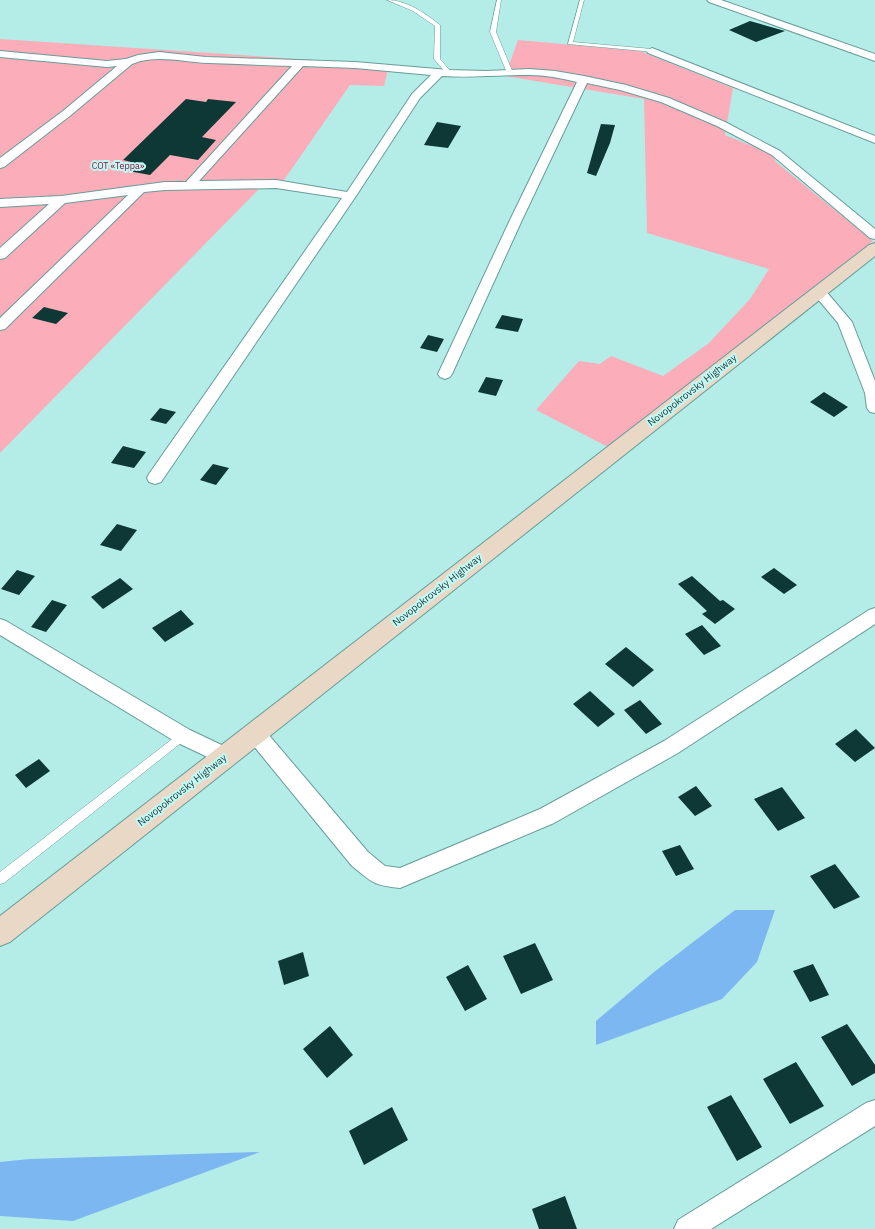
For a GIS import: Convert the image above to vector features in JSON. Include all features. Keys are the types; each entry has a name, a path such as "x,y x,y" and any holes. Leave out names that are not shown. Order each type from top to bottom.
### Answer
{"main road":[{"name":"Novopokrovsky Highway","path":"2,926 255,733 875,248"}],"street":[{"path":"712,0 875,58"},
{"path":"652,52 875,140"},
{"path":"0,54 107,64 128,62 138,58 159,55 206,60 301,62 444,72 529,72 555,74 584,79 622,87 665,100 759,143 776,153 875,236"},
{"path":"0,164 73,108 128,62"},
{"path":"190,184 301,62"},
{"path":"155,478 350,196 416,96 444,72"},
{"path":"445,374 516,220 584,79"},
{"path":"0,202 61,200 190,184 276,184 350,196"},
{"path":"0,326 140,190"},
{"path":"0,255 61,200"},
{"path":"819,292 845,322 872,393 875,408"},
{"path":"255,733 360,859 380,876 400,878 554,812 671,747 875,615"},
{"path":"0,626 183,736 225,756"},
{"path":"687,1229 875,1112"}],"lane":[{"path":"389,0 409,6 425,14 438,26 437,59 444,72"},
{"path":"499,0 493,32 510,73"},
{"path":"582,0 570,43 652,52"},
{"path":"0,879 183,736"}],"green space":[{"name":"СОТ «Терра»","path":"0,39 389,65 384,86 350,85 284,180 260,188 0,453"},
{"path":"518,40 640,51 733,88 725,135 772,154 776,162 873,241 608,447 536,410 579,361 600,364 611,356 663,376 709,343 750,299 769,269 647,233 644,99 505,76"}],"water":[{"path":"735,910 775,910 757,962 722,999 596,1045 596,1021 654,972"},
{"path":"260,1152 73,1221 0,1216 0,1162 29,1159"}],"building":[{"path":"750,21 785,31 756,42 729,30"},
{"path":"186,99 206,102 208,99 236,102 202,137 216,140 198,160 170,155 150,175 123,170 131,162 123,160"},
{"path":"437,122 461,126 448,148 424,145"},
{"path":"601,124 615,125 610,143 596,176 587,173"},
{"path":"44,307 68,313 56,324 32,318"},
{"path":"502,315 523,319 518,332 495,328"},
{"path":"428,335 444,339 437,352 420,348"},
{"path":"486,377 503,380 496,396 478,392"},
{"path":"824,392 848,407 834,417 810,402"},
{"path":"160,408 176,412 166,424 150,420"},
{"path":"123,446 146,452 134,468 111,463"},
{"path":"213,464 229,468 216,485 200,480"},
{"path":"117,524 137,530 121,551 100,545"},
{"path":"774,568 797,585 784,594 761,577"},
{"path":"17,570 35,576 19,595 1,589"},
{"path":"692,576 720,601 723,600 735,609 715,624 702,614 707,611 678,584"},
{"path":"120,578 133,589 103,609 91,597"},
{"path":"52,600 67,605 46,632 31,627"},
{"path":"181,610 194,624 165,642 152,628"},
{"path":"702,625 721,646 704,655 685,634"},
{"path":"626,647 654,670 633,687 605,664"},
{"path":"590,691 615,714 598,727 573,704"},
{"path":"640,700 662,724 646,734 624,710"},
{"path":"856,729 875,748 855,762 835,744"},
{"path":"39,759 50,771 26,788 15,775"},
{"path":"696,786 712,806 695,816 678,797"},
{"path":"782,787 805,818 778,831 754,799"},
{"path":"680,845 694,869 676,876 662,851"},
{"path":"835,864 860,897 834,909 810,876"},
{"path":"535,943 553,980 521,994 503,956"},
{"path":"303,952 309,976 284,985 278,961"},
{"path":"813,964 829,995 810,1002 793,971"},
{"path":"468,965 487,999 465,1011 446,977"},
{"path":"847,1024 875,1065 875,1073 852,1086 821,1037"},
{"path":"330,1026 353,1055 327,1078 303,1049"},
{"path":"796,1062 824,1106 790,1124 763,1079"},
{"path":"731,1095 762,1147 737,1161 707,1107"},
{"path":"392,1107 408,1140 364,1165 349,1131"},
{"path":"565,1196 577,1229 539,1229 532,1209"}]}
